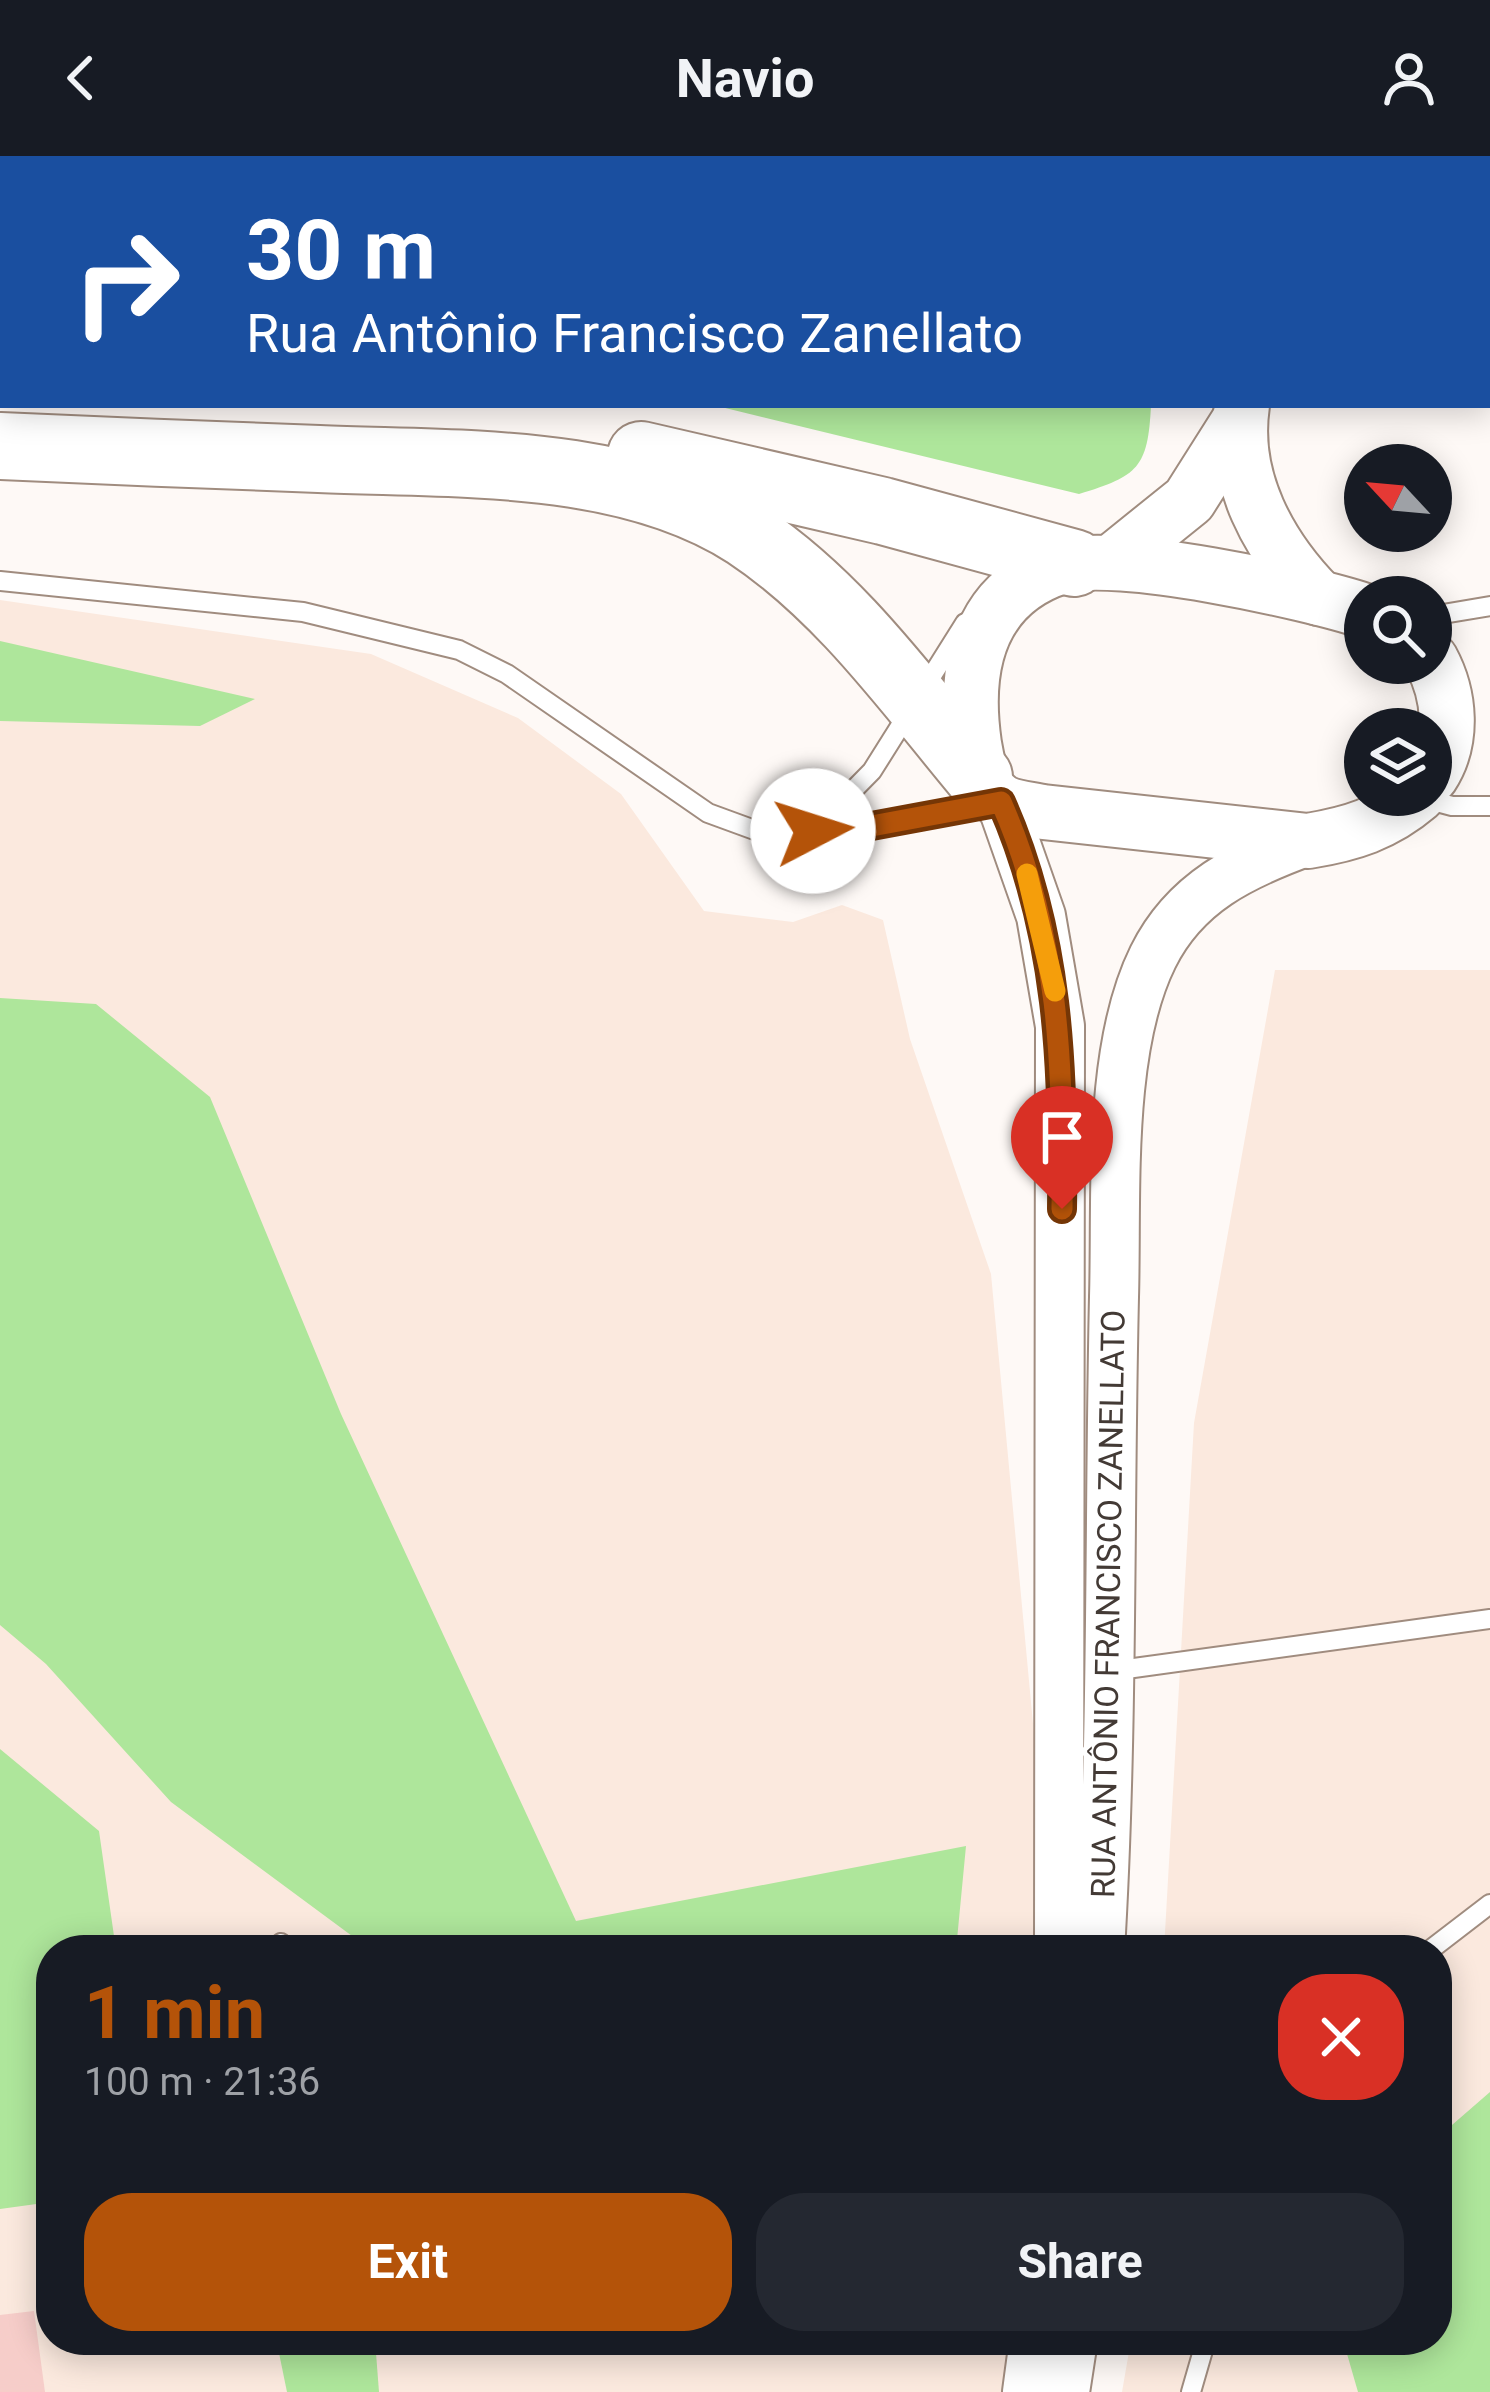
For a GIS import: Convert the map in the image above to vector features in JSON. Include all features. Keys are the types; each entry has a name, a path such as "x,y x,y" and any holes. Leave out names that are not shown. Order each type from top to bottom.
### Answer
{"highway":[{"path":"33,408 526,438 618,450 883,511 1070,570"},
{"path":"0,446 450,464 648,490 741,531 794,568 990,789"}],"main road":[{"path":"990,789 969,708 970,667 993,614 1189,500 1241,413"},
{"path":"1241,413 1244,463 1262,523 1291,569 1342,604"},
{"path":"1070,570 1342,604"},
{"name":"RUA ANTÔNIO FRANCISCO ZANELLATO","path":"990,789 1077,817 1307,841 1349,835 1391,816"}],"street":[{"name":"RUA ANTÔNIO FRANCISCO ZANELLATO","path":"990,789 1041,916 1060,1026 1084,1672 1099,1935"},
{"name":"RUA ANTÔNIO FRANCISCO ZANELLATO","path":"1060,1935 1084,1672 1120,1118 1141,988 1165,935 1207,888 1307,841"},
{"path":"1027,2392 1032,2355"},
{"path":"1065,2392 1071,2355"}],"lane":[{"path":"813,831 872,771 977,609 1070,570"},
{"path":"0,581 303,612 459,650 507,674 708,813 760,832 850,830 990,789"},
{"path":"1452,612 1490,606"},
{"path":"1452,806 1490,806"},
{"path":"1084,1672 1490,1619"},
{"path":"1450,1935 1490,1904"},
{"path":"1191,2392 1202,2355"}],"shaded area":[{"path":"0,600 371,654 518,718 621,794 704,911 793,922 842,905 883,920 910,1039 991,1274 1042,1820 1041,1935 36,1935 36,2355 1014,2355 1006,2392 0,2392"},
{"path":"1275,970 1490,970 1490,2392 1122,2392 1128,2355 1452,2355 1452,1935 1165,1935 1194,1423"}],"green space":[{"path":"725,408 1151,408 1147,443 1136,466 1115,481 1079,494"},
{"path":"0,641 255,699 200,726 0,721"},
{"path":"0,998 96,1004 210,1097 341,1414 576,1921 966,1846 957,1935 351,1935 171,1802 46,1664 0,1625"},
{"path":"0,1749 99,1831 114,1935 36,1935 36,2204 0,2209"},
{"path":"1490,2092 1490,2392 1358,2392 1347,2355 1452,2355 1452,2125"},
{"path":"279,2355 376,2355 379,2392 287,2392"}],"building":[{"path":"34,2311 36,2355 40,2355 45,2392 0,2392 0,2315"}],"slow traffic":[{"path":"1027,874 1041,916 1055,991"}],"route":[{"path":"813,831 850,830 1001,802 1041,916 1060,1026 1062,1209"}]}
